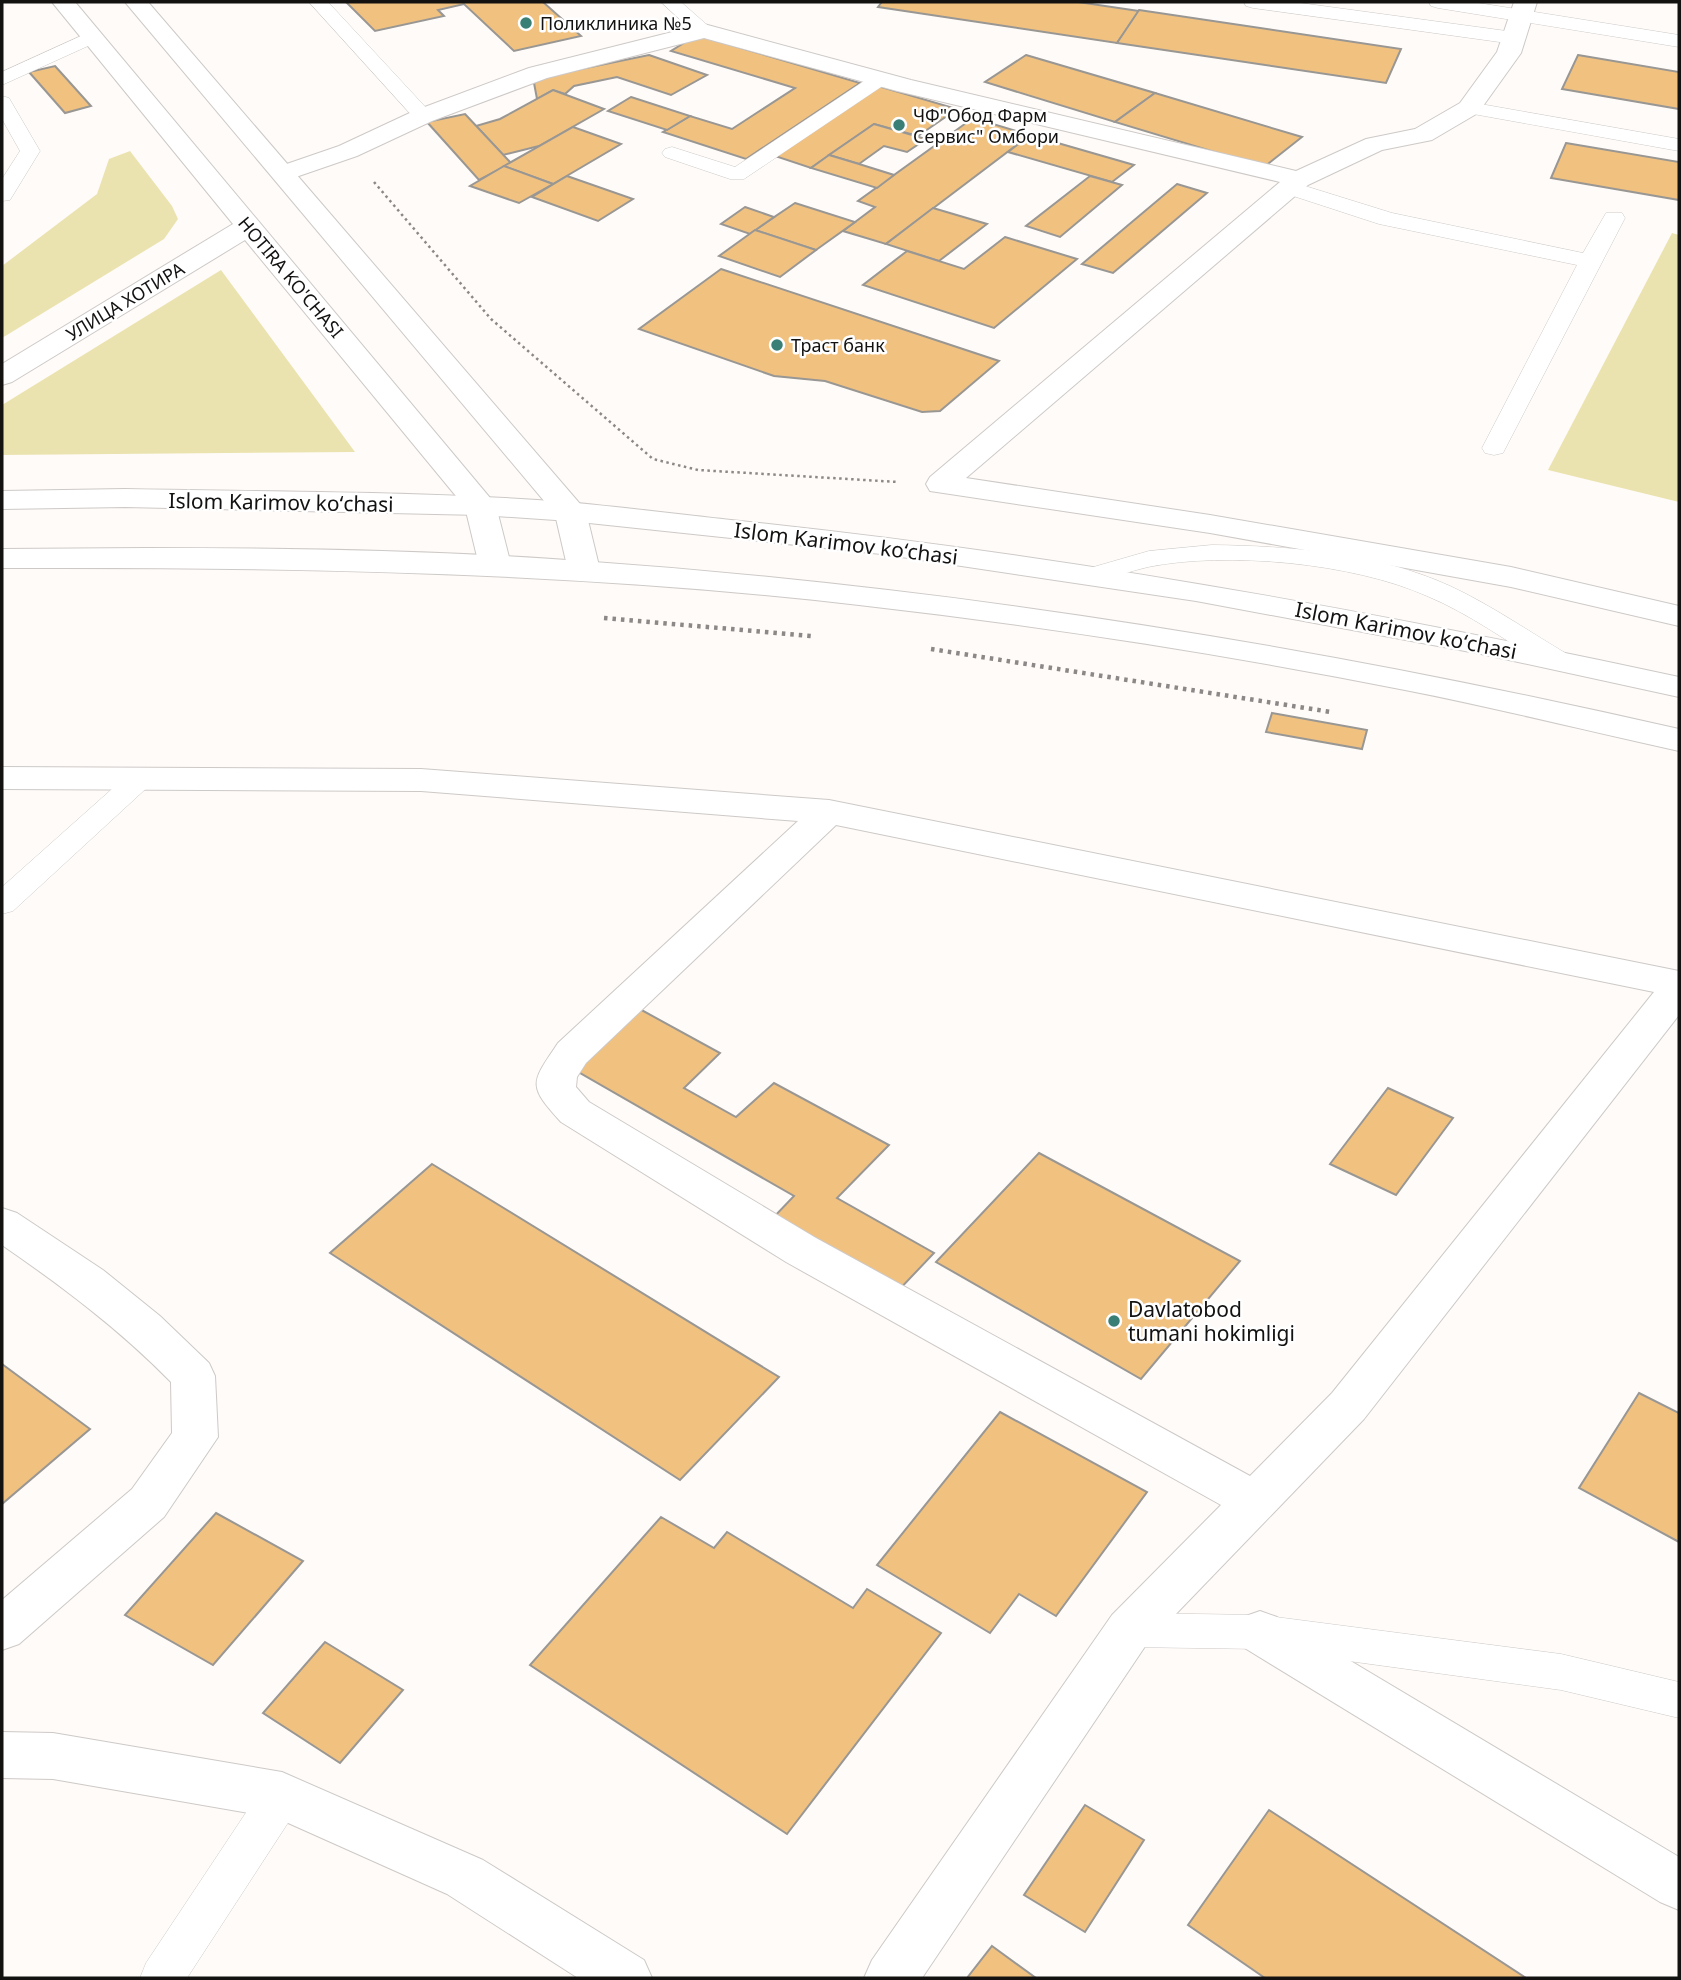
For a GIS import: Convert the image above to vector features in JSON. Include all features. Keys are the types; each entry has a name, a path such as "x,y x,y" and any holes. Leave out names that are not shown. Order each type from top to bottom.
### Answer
{"street":[{"name":"HOTIRA KO'CHASI","path":"63,2 480,506 495,565"},
{"path":"136,2 570,512 584,570"},
{"path":"941,484 1294,183 1375,144 1423,135 1469,108 1509,53 1520,18"},
{"path":"284,173 348,151 423,116 538,73 704,31 880,79 1294,183"},
{"name":"УЛИЦА ХОТИРА","path":"2,376 249,226"},
{"path":"941,484 1210,524 1470,569 1679,617"},
{"name":"Islom Karimov koʻchasi","path":"2,500 125,498 480,506 570,512 881,545 1196,591 1557,660 1679,687"},
{"path":"2,559 269,559 495,565 584,570 878,598 1114,629 1395,676 1679,740"},
{"path":"2,778 421,780 830,812 1679,986 1348,1406 1129,1630 891,1978"},
{"path":"830,812 572,1053 557,1076 556,1091 575,1111 801,1250 1256,1502"},
{"path":"2,1224 88,1282 145,1328 193,1376 195,1437 148,1503 2,1629"},
{"path":"1260,1632 1679,1885"},
{"path":"2,1755 53,1756 282,1795 465,1877 625,1978"}],"lane":[{"path":"318,2 423,116"},
{"path":"670,2 704,31"},
{"path":"1253,2 1520,18"},
{"path":"1438,2 1520,18 1679,41"},
{"path":"2,79 92,37"},
{"path":"672,153 737,176 880,79"},
{"path":"2,102 30,151 2,195"},
{"path":"1469,108 1679,145"},
{"path":"1294,183 1387,219 1590,261"},
{"path":"1494,448 1614,218"},
{"path":"1092,576 1150,558 1216,553 1267,553 1380,572 1423,585 1464,605 1557,660"},
{"path":"2,904 141,778"},
{"path":"1129,1630 1260,1632 1561,1672 1679,1700"},
{"path":"162,1978 282,1795"}],"path":[{"path":"348,151 491,319 632,440 643,454 665,464 698,470 941,484"},
{"path":"592,617 812,636"},
{"path":"922,648 1332,712"}],"shaded area":[{"path":"130,151 172,206 178,219 164,239 2,338 2,266 97,194 109,159"},
{"path":"1672,233 1679,235 1679,502 1548,470"},
{"path":"221,270 355,452 2,455 2,405"}],"building":[{"name":"Поликлиника №5","path":"346,2 543,2 581,36 514,51 464,4 438,10 444,16 375,31"},
{"path":"882,2 1078,2 1139,11 1117,43 878,7"},
{"path":"1139,10 1401,49 1386,83 1117,43"},
{"path":"697,35 860,83 746,159 663,132 690,116 732,129 795,88 671,51"},
{"path":"649,55 707,75 671,95 617,77 574,86 565,94 553,90 537,99 534,83 547,76"},
{"path":"1026,55 1155,93 1115,122 985,82"},
{"path":"1578,55 1679,72 1679,109 1562,89"},
{"path":"55,66 91,106 65,113 29,72"},
{"path":"878,86 957,109 918,136 874,124 811,168 775,156"},
{"path":"553,90 604,109 539,146 503,155 476,126 500,119"},
{"path":"1155,93 1302,137 1264,167 1115,122"},
{"path":"631,97 690,116 667,130 608,111"},
{"path":"465,114 511,163 479,180 427,122"},
{"path":"973,118 1030,135 886,244 843,231 875,207 858,201"},
{"path":"874,124 926,139 907,152 884,146 859,164 829,155"},
{"path":"573,127 621,144 553,184 504,166"},
{"path":"1030,135 1134,165 1112,182 1008,152"},
{"path":"1566,143 1679,162 1679,200 1551,178"},
{"path":"829,155 894,175 877,188 811,168"},
{"path":"504,166 553,184 519,203 470,186"},
{"path":"567,176 633,199 598,221 532,197"},
{"path":"1090,176 1122,185 1060,237 1026,226"},
{"path":"1177,184 1207,193 1113,273 1082,264"},
{"path":"795,203 855,222 816,250 755,230"},
{"path":"745,207 774,217 750,234 721,224"},
{"path":"933,208 987,224 939,261 886,244"},
{"path":"755,230 816,250 780,277 719,256"},
{"path":"1005,237 1077,259 994,328 863,285 907,251 964,269"},
{"path":"721,269 999,361 940,411 922,412 825,381 774,376 639,329"},
{"path":"1272,713 1367,730 1362,749 1266,732"},
{"path":"636,1007 720,1053 684,1088 736,1117 774,1083 889,1145 837,1198 934,1253 895,1294 770,1221 794,1196 568,1066"},
{"path":"1388,1088 1453,1118 1396,1195 1330,1164"},
{"name":"Davlatobod tumani hokimligi","path":"1039,1153 1240,1261 1141,1379 936,1262"},
{"path":"432,1164 779,1377 680,1480 330,1253"},
{"path":"2,1364 90,1429 2,1504"},
{"path":"1639,1393 1679,1413 1679,1542 1579,1488"},
{"path":"1000,1412 1147,1492 1056,1616 1019,1594 990,1633 877,1565"},
{"path":"216,1513 303,1561 213,1665 125,1615"},
{"path":"661,1517 714,1548 727,1532 853,1608 867,1589 941,1633 787,1834 530,1665"},
{"path":"325,1642 403,1690 340,1763 263,1713"},
{"path":"1085,1805 1144,1840 1085,1932 1024,1895"},
{"path":"1269,1810 1526,1978 1265,1978 1188,1925"},
{"path":"992,1946 1036,1978 967,1978"}],"place":[{"name":"Поликлиника №5","path":"526,23"},
{"name":"ЧФ\"Обод Фарм Сервис\" Омбори","path":"899,125"},
{"name":"Траст банк","path":"777,345"},
{"name":"Davlatobod tumani hokimligi","path":"1114,1321"}]}
